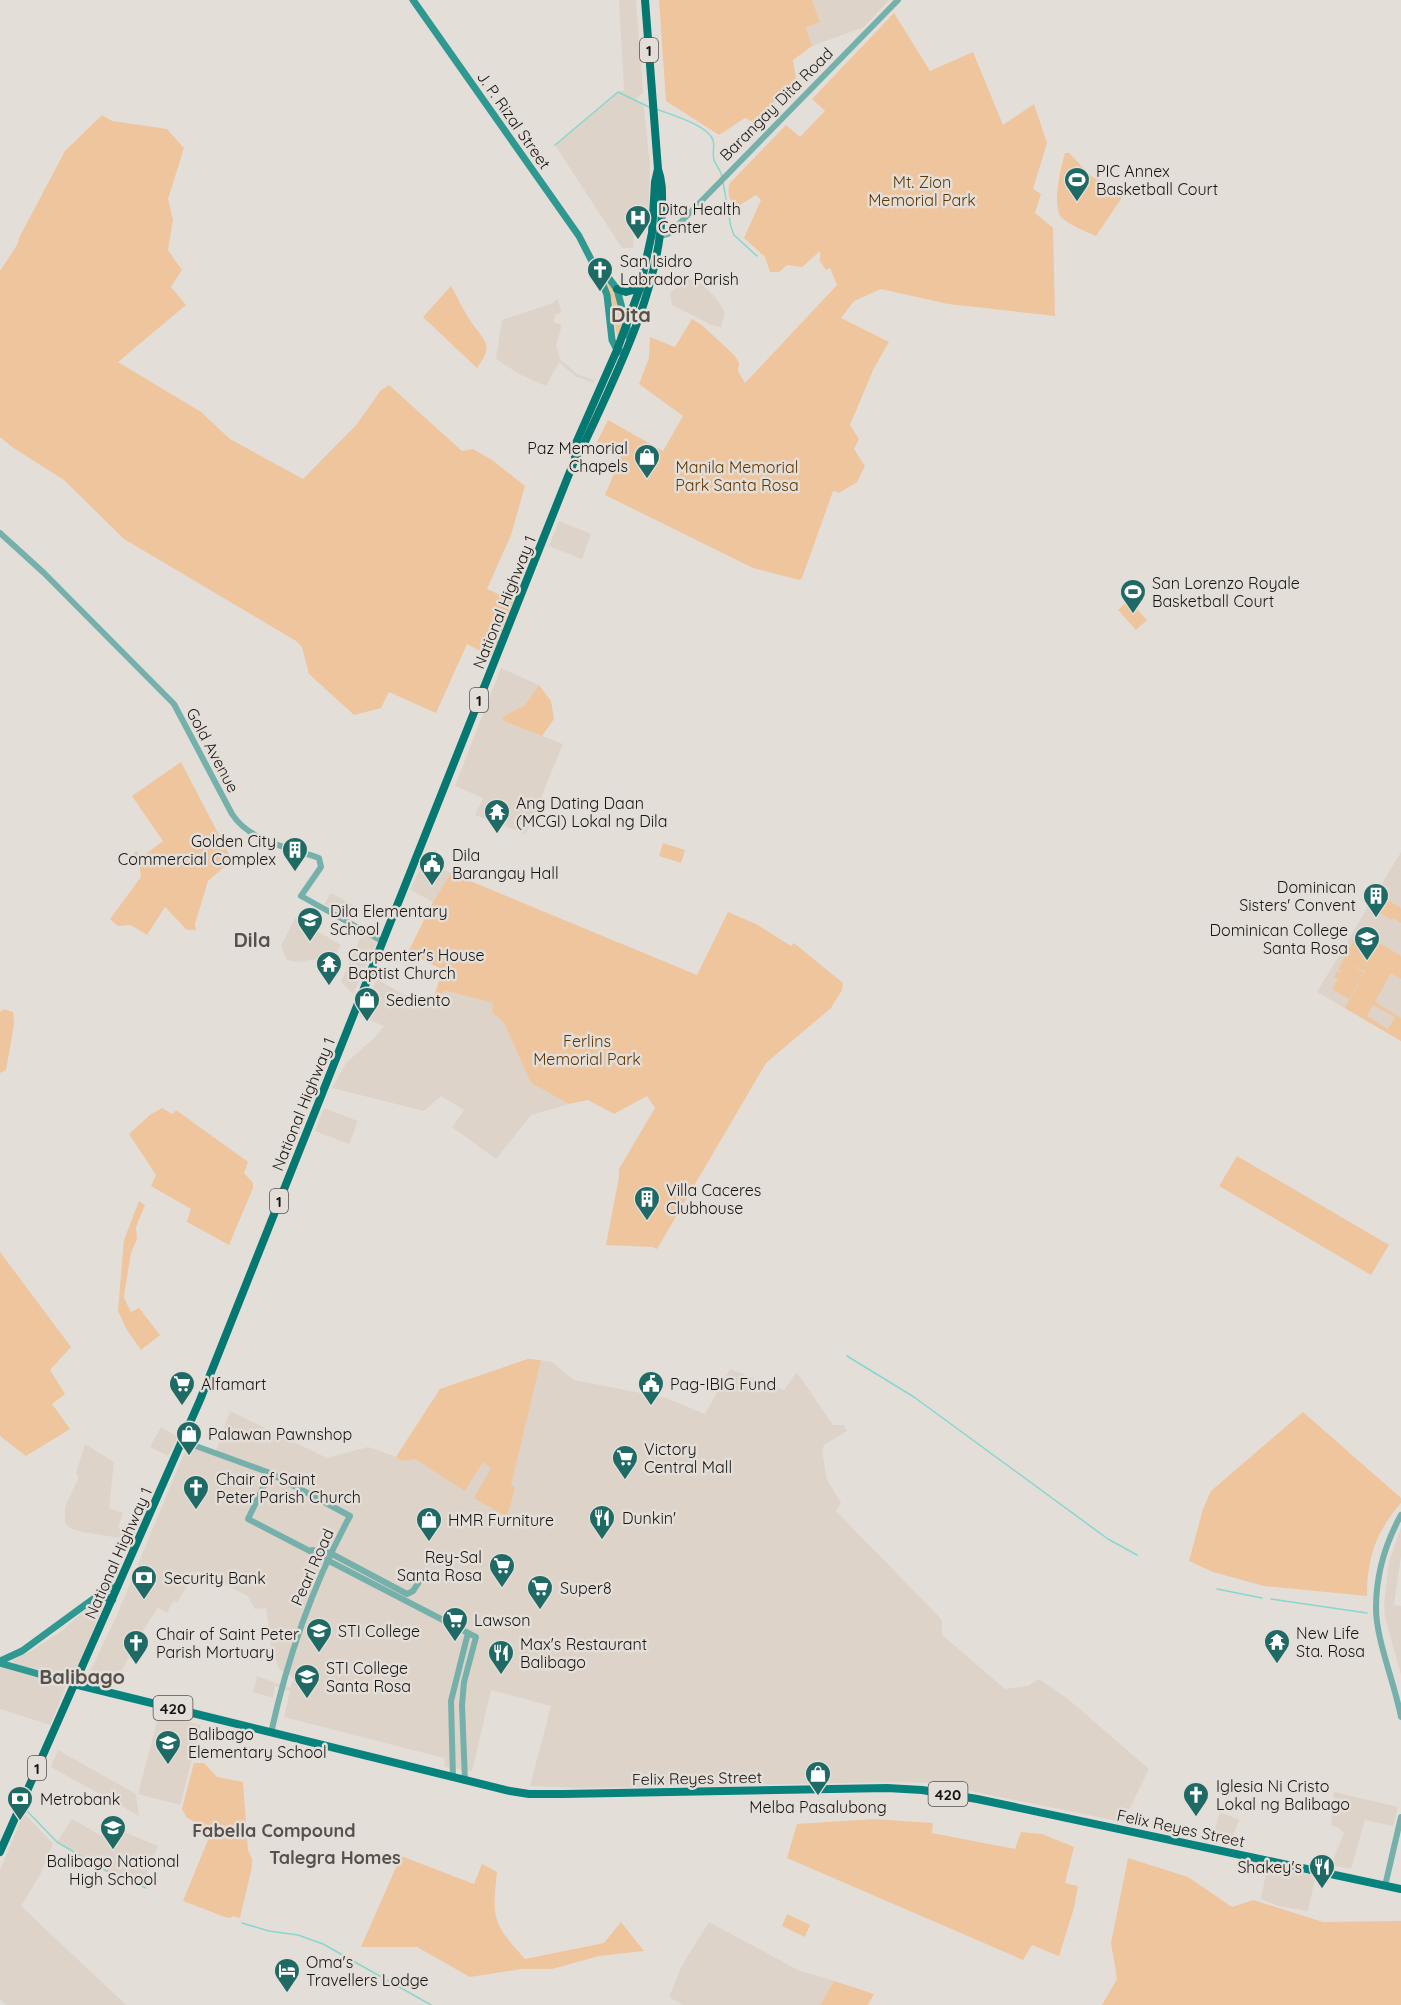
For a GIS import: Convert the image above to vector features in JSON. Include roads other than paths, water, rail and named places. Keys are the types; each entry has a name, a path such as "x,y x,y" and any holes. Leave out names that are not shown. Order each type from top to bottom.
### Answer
{"highway":[{"name":"National Highway 1","path":"0,1852 182,1441 575,459 576,443 621,351 630,339 652,275 656,237 655,182 658,169 645,0"},
{"name":"National Highway 1","path":"621,351 627,325 662,217 663,181 658,169"},
{"path":"617,289 626,292 640,288"},
{"path":"100,1594 112,1600"}],"main road":[{"name":"J. P. Rizal Street","path":"413,0 579,236 591,257 607,295 612,340 621,351"},
{"name":"J. P. Rizal Street","path":"591,257 617,289 630,339"},
{"path":"0,1662 22,1651 100,1594 118,1586"},
{"name":"Felix Reyes Street","path":"0,1662 74,1684 465,1781 529,1794 887,1788 922,1790 1125,1830 1401,1889"}],"street":[{"name":"Barangay Dita Road","path":"656,237 675,228 898,0"},
{"path":"662,217 667,228 675,228"},
{"name":"Gold Avenue","path":"0,533 44,573 174,704 232,814 243,829 269,841 319,858 321,867 301,896 382,941"},
{"path":"182,1441 270,1473 248,1519 476,1637 464,1682 462,1705 465,1781"},
{"name":"Pearl Road","path":"270,1473 350,1516 330,1553 289,1659 271,1733"},
{"path":"1401,1515 1384,1550 1379,1569 1376,1610 1401,1717"},
{"path":"308,1550 330,1553 407,1594 413,1591 424,1574 414,1600 421,1609"},
{"path":"453,1778 451,1701 468,1633"},
{"path":"1385,1886 1401,1817"}],"waterway":[{"path":"555,145 618,92 651,108"},
{"path":"656,109 688,121 710,135 714,142 714,160 722,177"},
{"path":"723,182 734,235 757,256"},
{"path":"847,1356 914,1397 1108,1539 1137,1555"},
{"path":"1217,1589 1262,1598"},
{"path":"1271,1599 1367,1613"},
{"path":"27,1811 57,1842 104,1870 146,1888"},
{"path":"242,1923 269,1931 298,1935 323,1944 431,2005"}],"place":[{"name":"PIC Annex Basketball Court","path":"1077,203"},
{"name":"Dita Health Center","path":"638,241"},
{"name":"San Isidro Labrador Parish","path":"600,293"},
{"name":"Paz Memorial Chapels","path":"647,480"},
{"name":"San Lorenzo Royale Basketball Court","path":"1133,615"},
{"name":"Ang Dating Daan (MCGI) Lokal ng Dila","path":"497,835"},
{"name":"Golden City Commercial Complex","path":"295,873"},
{"name":"Dila Barangay Hall","path":"432,887"},
{"name":"Dominican Sisters' Convent","path":"1376,919"},
{"name":"Dila Elementary School","path":"310,943"},
{"name":"Dominican College Santa Rosa","path":"1367,962"},
{"name":"Carpenter's House Baptist Church","path":"329,987"},
{"name":"Sediento","path":"367,1023"},
{"name":"Villa Caceres Clubhouse","path":"647,1222"},
{"name":"Alfamart","path":"182,1407"},
{"name":"Pag-IBIG Fund","path":"651,1407"},
{"name":"Palawan Pawnshop","path":"189,1457"},
{"name":"Victory Central Mall","path":"625,1481"},
{"name":"Chair of Saint Peter Parish Church","path":"196,1511"},
{"name":"Dunkin'","path":"602,1541"},
{"name":"HMR Furniture","path":"429,1543"},
{"name":"Rey-Sal Santa Rosa","path":"502,1589"},
{"name":"Security Bank","path":"144,1601"},
{"name":"Super8","path":"540,1611"},
{"name":"Lawson","path":"455,1643"},
{"name":"STI College","path":"319,1654"},
{"name":"New Life Sta. Rosa","path":"1277,1665"},
{"name":"Chair of Saint Peter Parish Mortuary","path":"136,1666"},
{"name":"Max's Restaurant Balibago","path":"501,1676"},
{"name":"STI College Santa Rosa","path":"307,1700"},
{"name":"Balibago Elementary School","path":"168,1766"},
{"name":"Melba Pasalubong","path":"818,1797"},
{"name":"Iglesia Ni Cristo Lokal ng Balibago","path":"1196,1818"},
{"name":"Metrobank","path":"20,1822"},
{"name":"Balibago National High School","path":"113,1851"},
{"name":"Shakey's","path":"1322,1890"},
{"name":"Oma's Travellers Lodge","path":"287,1994"}],"district":[{"name":"Dita","path":"631,314"},
{"name":"Dila","path":"252,939"},
{"name":"Balibago","path":"82,1676"},
{"name":"Fabella Compound","path":"274,1830"},
{"name":"Talegra Homes","path":"335,1857"}],"park label":[{"name":"Mt. Zion Memorial Park","path":"922,191"},
{"name":"Manila Memorial Park Santa Rosa","path":"737,476"},
{"name":"Ferlins Memorial Park","path":"587,1050"}]}
